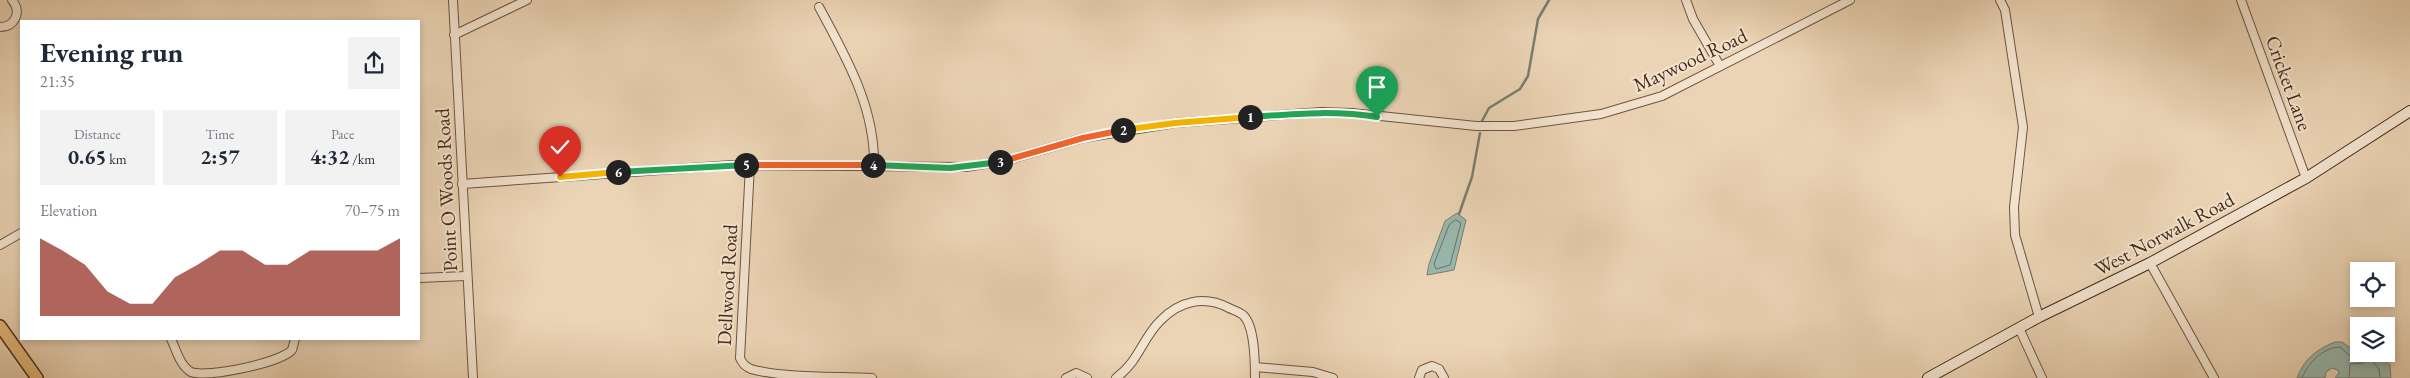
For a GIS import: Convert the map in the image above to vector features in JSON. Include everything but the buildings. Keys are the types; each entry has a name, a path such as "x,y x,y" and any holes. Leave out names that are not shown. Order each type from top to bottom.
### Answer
{"main road":[{"name":"West Norwalk Road","path":"1928,378 2039,317 2150,263 2306,178 2410,111"},
{"path":"0,326 37,378"},
{"path":"0,338 37,378"}],"street":[{"path":"0,27 9,25 16,18 17,8 12,0"},
{"name":"Point O Woods Road","path":"453,0 466,276 473,378"},
{"path":"454,35 527,0"},
{"path":"1686,0 1693,18 1720,66"},
{"name":"Maywood Road","path":"462,184 679,168 750,165 874,165 950,168 1004,162 1083,138 1121,130 1175,123 1322,112 1352,113 1476,126 1549,122 1601,114 1662,96 1850,0"},
{"path":"2000,0 2005,10 2023,127 2014,207 2015,235 2039,317"},
{"name":"Cricket Lane","path":"2241,0 2306,178"},
{"path":"819,7 849,62 863,97 870,121 874,148 874,165"},
{"name":"Dellwood Road","path":"750,165 740,358 742,363 749,368 772,372 872,378"},
{"path":"0,246 20,234"},
{"path":"2150,263 2214,378"},
{"path":"420,278 466,276"},
{"path":"1116,378 1125,372 1138,356 1159,321 1180,305 1197,300 1218,302 1244,316 1253,337 1255,378"},
{"path":"2019,328 2042,378"},
{"path":"171,340 184,366 192,373 203,376 268,364 284,357 292,350 295,340"},
{"path":"1419,378 1422,370 1432,366 1441,370 1444,378"},
{"path":"1255,367 1313,372 1334,378"},
{"path":"1066,378 1076,373 1087,378"}],"water":[{"path":"1457,213 1466,220 1454,270 1427,275 1429,264 1445,221"},
{"path":"2335,342 2342,342 2350,348 2350,362 2387,362 2390,365 2391,378 2335,378 2339,373 2338,370 2332,368 2326,372 2325,378 2297,378 2307,360 2322,348"}],"waterway":[{"path":"1482,121 1489,108 1520,89 1528,76 1538,19 1549,0"},
{"path":"1459,214 1472,177 1480,133"}],"route":[{"path":"560,177 732,165 966,167 1004,162 1083,138 1121,130 1175,123 1322,112 1352,113 1377,117"}]}
